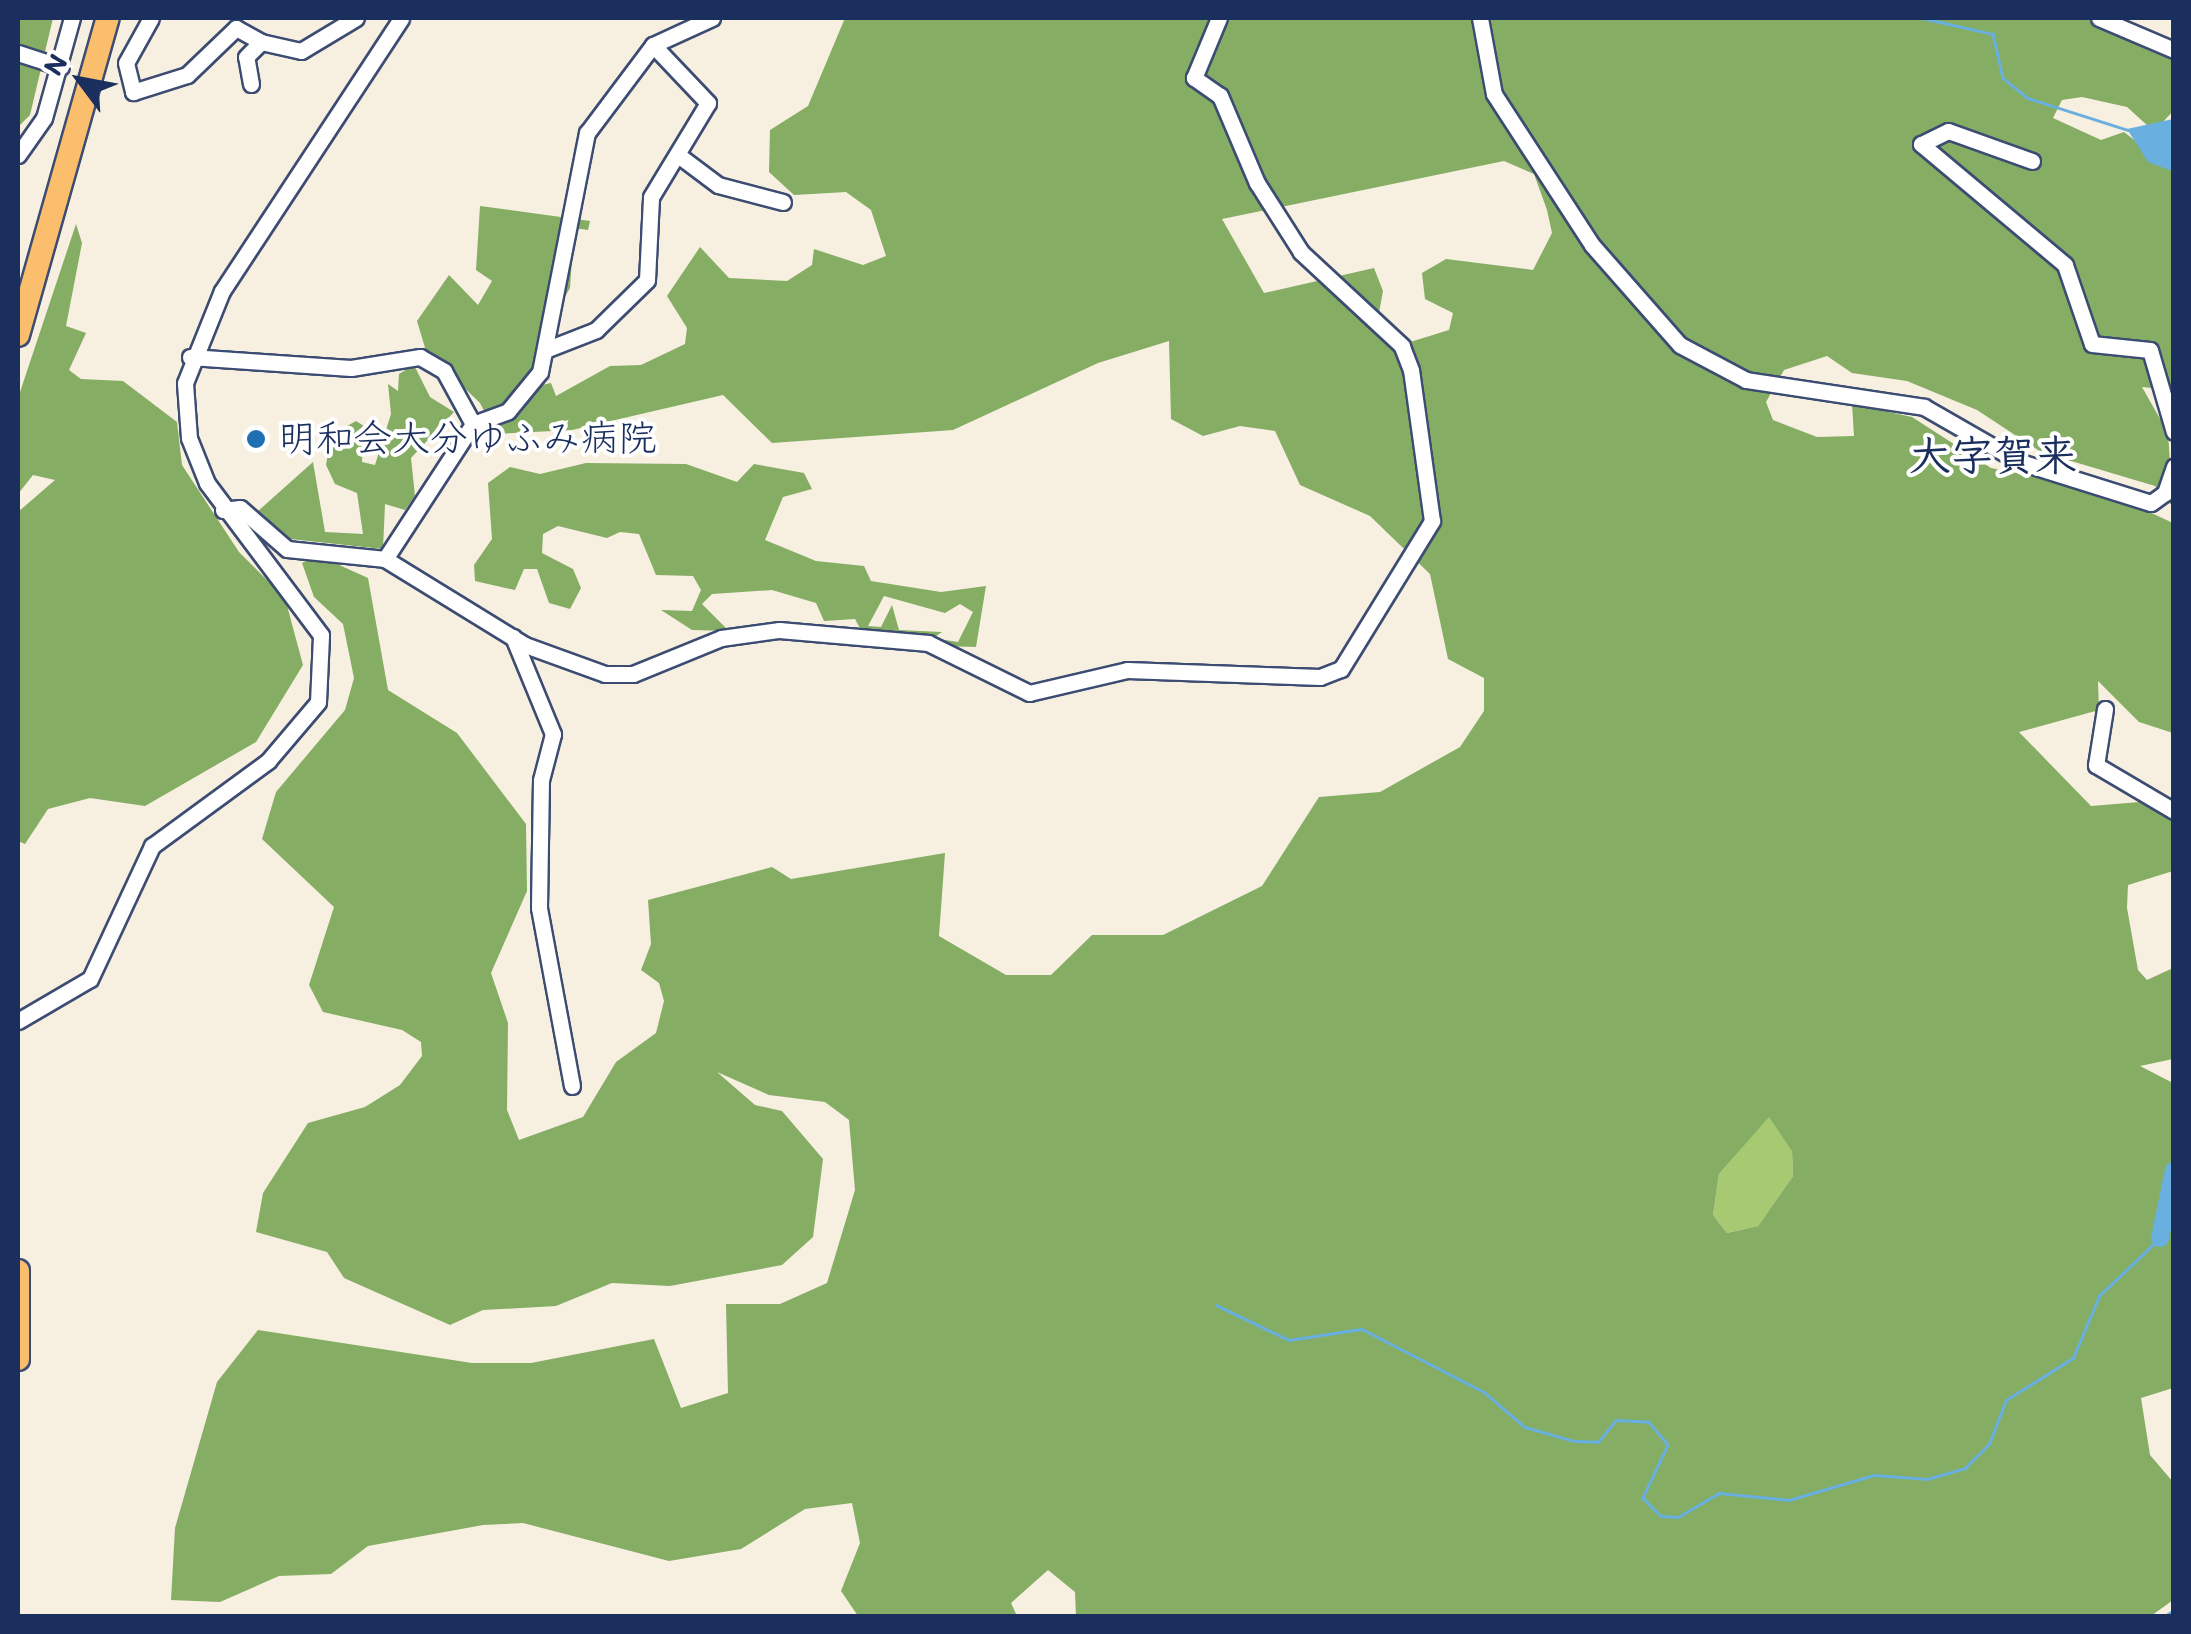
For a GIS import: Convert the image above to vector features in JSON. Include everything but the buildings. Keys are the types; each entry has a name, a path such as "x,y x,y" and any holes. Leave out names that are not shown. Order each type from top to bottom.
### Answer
{"highway":[{"path":"18,286 94,18"},
{"path":"18,335 108,18"},
{"path":"18,1272 18,1359"}],"street":[{"path":"18,154 34,138 61,67 72,18"},
{"path":"151,18 126,63 133,92 187,76 236,28 261,42 301,51 356,18"},
{"path":"18,1021 90,980 152,846 268,760 318,702 325,649 310,612 222,510 189,438 190,357 222,291 401,18"},
{"path":"385,559 473,424 522,399 546,350 582,146 653,45 712,18"},
{"path":"222,510 240,508 287,549 385,559 513,637 620,676 721,638 779,630 928,644 1029,693 1127,670 1320,677 1354,658 1432,520 1411,370 1402,346 1300,252 1257,183 1220,96 1194,78 1219,18"},
{"path":"1480,18 1494,94 1592,245 1680,346 1746,380 1924,407 2020,462 2151,503 2166,493 2174,467"},
{"path":"2100,18 2174,50"},
{"path":"250,84 246,58 261,42"},
{"path":"546,350 596,330 640,291 651,197 708,103 653,45"},
{"path":"18,53 61,67"},
{"path":"2032,161 1948,131 1922,144 2065,265 2092,344 2150,350 2174,432"},
{"path":"678,155 718,185 783,202"},
{"path":"190,357 351,368 420,356 444,371 473,424"},
{"path":"513,637 553,734 541,780 539,908 572,1086"},
{"path":"2105,709 2096,764 2174,811"}],"green space":[{"path":"18,18 53,18 30,115 18,127"},
{"path":"845,18 2087,18 2173,57 2173,111 2162,123 2148,126 2127,107 2082,97 2062,100 2053,118 2101,140 2124,132 2173,170 2173,390 2142,387 2168,433 2173,507 2155,486 2041,452 1977,410 1907,381 1852,373 1827,356 1784,370 1766,402 1773,420 1817,437 1854,436 1852,404 1912,417 1991,468 2102,490 2173,523 2173,733 2139,722 2098,681 2099,710 2019,732 2091,806 2140,802 2173,817 2173,871 2128,885 2127,908 2138,970 2147,980 2173,968 2173,1059 2140,1066 2173,1083 2173,1388 2141,1398 2150,1455 2173,1482 2173,1600 2151,1616 1076,1616 1075,1592 1048,1570 1011,1603 1017,1616 858,1616 841,1591 860,1543 852,1503 805,1509 741,1549 669,1561 523,1523 483,1525 368,1546 331,1574 279,1576 220,1602 171,1600 175,1528 217,1382 258,1330 472,1363 531,1363 654,1339 681,1408 728,1393 726,1304 780,1304 827,1283 855,1190 849,1120 825,1102 769,1095 717,1072 755,1105 782,1111 823,1159 813,1237 782,1265 670,1286 612,1283 556,1306 483,1310 450,1325 344,1278 327,1252 256,1232 263,1193 308,1123 365,1107 400,1085 422,1056 421,1042 402,1030 323,1012 309,985 334,907 262,839 276,792 345,710 354,678 343,624 314,597 302,563 317,555 368,578 388,690 457,733 526,824 527,891 491,973 508,1023 507,1110 519,1140 583,1117 616,1062 656,1033 664,1001 659,983 641,970 651,944 648,900 772,867 791,879 945,853 939,936 1006,975 1051,975 1092,935 1163,935 1262,886 1319,797 1380,792 1460,747 1484,711 1484,678 1448,659 1430,574 1370,516 1300,485 1275,431 1240,426 1203,436 1171,419 1169,341 1098,363 953,430 772,443 723,395 572,430 496,434 480,403 426,351 417,321 449,275 478,305 492,281 476,270 480,206 590,221 588,230 574,228 570,288 538,342 532,381 507,398 510,417 542,385 551,383 556,396 610,366 641,365 685,344 687,328 667,296 700,247 729,278 787,281 812,265 814,249 863,265 886,256 871,210 846,192 794,195 769,172 770,130 808,106","holes":["1504,161 1534,174 1547,210 1552,233 1533,270 1446,259 1422,273 1425,299 1453,313 1449,330 1394,347 1376,329 1383,291 1374,268 1264,293 1222,219","1769,1117 1792,1151 1793,1176 1758,1226 1727,1233 1713,1215 1719,1174"]},
{"path":"76,224 82,243 66,326 86,333 69,370 81,379 123,381 177,422 182,465 239,552 285,598 303,665 256,742 145,806 90,798 48,809 25,844 18,841 18,512 55,480 33,475 18,494 18,398"},
{"path":"414,365 430,397 454,412 411,458 415,496 405,510 385,504 383,549 281,538 257,512 313,462 325,532 363,534 357,493 335,484 326,465 331,435 356,421 364,426 362,462 375,465 391,414 388,384 398,391 399,374"},
{"path":"586,463 686,464 737,482 754,464 804,473 812,489 783,497 765,540 816,561 864,566 871,581 941,592 986,586 976,647 940,646 939,639 958,642 973,612 960,604 945,613 884,596 868,626 881,627 892,605 899,630 942,632 929,641 862,632 855,619 824,621 816,603 772,590 712,594 702,604 729,631 692,630 661,610 692,611 701,590 693,576 656,575 639,534 620,532 607,538 558,526 543,534 542,553 573,569 581,588 570,609 549,603 537,569 524,569 515,590 475,581 474,565 492,539 488,483 510,467 540,474"},
{"path":"1769,1116 1792,1150 1793,1176 1758,1226 1727,1233 1713,1215 1719,1174"}],"water":[{"path":"2173,119 2172,171 2148,162 2127,129"}],"waterway":[{"path":"1922,18 1993,34 2003,78 2028,98 2128,130"},
{"path":"2160,1238 2174,1170"},
{"path":"1216,1305 1289,1340 1362,1329 1484,1392 1525,1427 1574,1441 1598,1442 1616,1420 1649,1422 1668,1445 1643,1498 1661,1516 1678,1517 1719,1493 1789,1500 1874,1475 1927,1479 1965,1468 1989,1444 2006,1400 2073,1358 2099,1296 2160,1238"},
{"path":"2165,1616 2174,1610"}],"place":[{"name":"明和会大分ゆふみ病院","path":"256,439"}],"district":[{"name":"大字賀来","path":"1993,456"}]}
